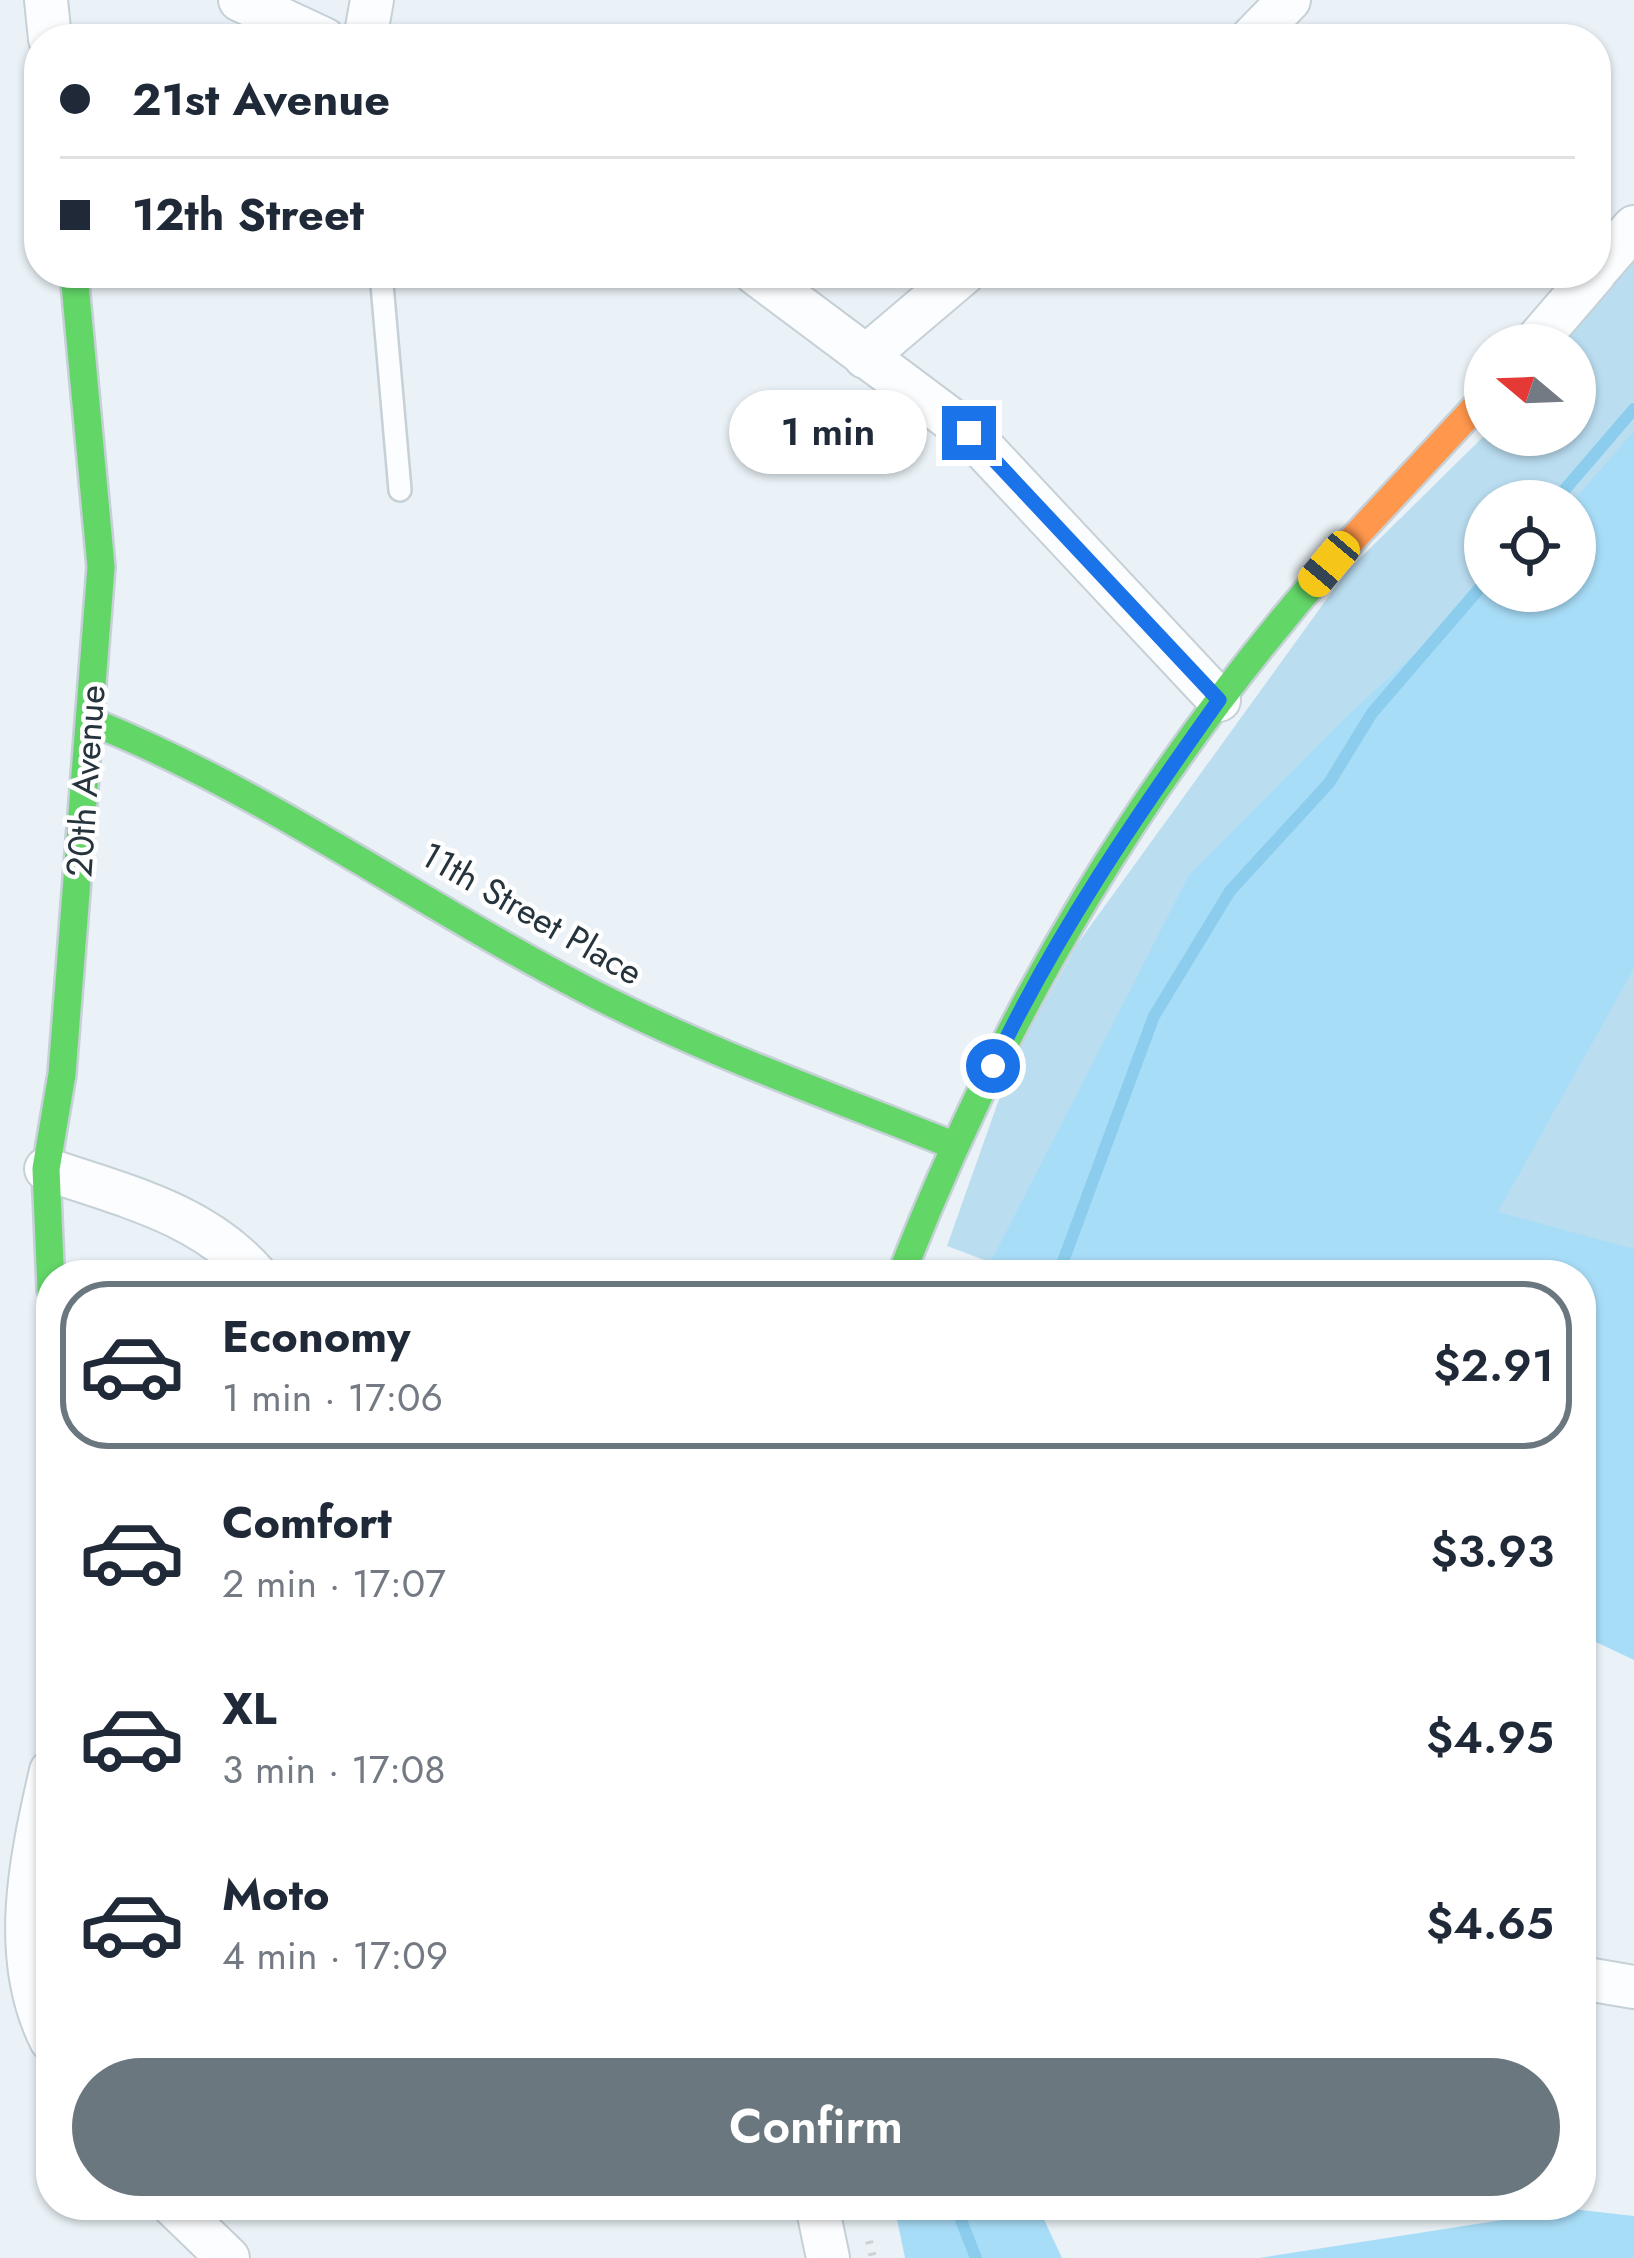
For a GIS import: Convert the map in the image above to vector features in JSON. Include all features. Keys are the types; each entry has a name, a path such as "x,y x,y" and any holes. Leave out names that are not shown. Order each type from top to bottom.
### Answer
{"street":[{"path":"240,0 292,24"},
{"path":"1265,24 1288,0"},
{"path":"1611,254 1634,227"},
{"name":"20th Avenue","path":"50,1260 46,1169 62,1074 101,567 75,288"},
{"path":"775,288 969,433 1219,700"},
{"path":"865,356 946,288"},
{"path":"1551,324 1581,288"},
{"path":"907,1260 950,1144 1028,992 1107,859 1219,700 1349,539 1464,419"},
{"name":"11th Street Place","path":"90,721 154,746 345,844 585,990 950,1144"},
{"path":"46,1169 176,1213 232,1247 243,1260"},
{"path":"36,1835 27,1926 36,1998"},
{"path":"1596,1981 1634,1987"},
{"path":"188,2220 227,2258"},
{"path":"820,2220 828,2258"}],"lane":[{"path":"382,288 400,490"}],"shaded area":[{"path":"1634,250 1634,1506 1596,1340 1596,1260 984,1260 947,1246 1014,1057 1078,943 1347,571 1464,456 1596,456 1596,324 1571,324 1602,288 1611,288 1611,277"},
{"path":"1634,431 1634,968 1498,1212 1634,1249 1634,1660 1596,1642 1596,1260 992,1260 1189,875 1348,715 1464,609 1596,612 1596,480 1591,480"},
{"path":"1596,2212 1634,2216 1634,2258 1259,2258 1502,2220 1596,2220"},
{"path":"897,2220 1044,2220 1062,2258 905,2258"}],"waterway":[{"path":"1573,480 1634,409"},
{"path":"1064,1260 1154,1016 1230,891 1329,783 1372,713 1464,606"},
{"path":"961,2220 976,2258"}],"traffic: fast":[{"path":"50,1260 46,1169 62,1074 101,567 75,288"},
{"path":"907,1260 987,1080 1087,896 1203,722 1337,556"},
{"path":"90,721 219,781 632,1013 950,1144"}],"traffic: slow":[{"path":"1337,556 1464,420"}],"route":[{"path":"969,433 1219,700 1107,859 1028,992 993,1066"}]}
